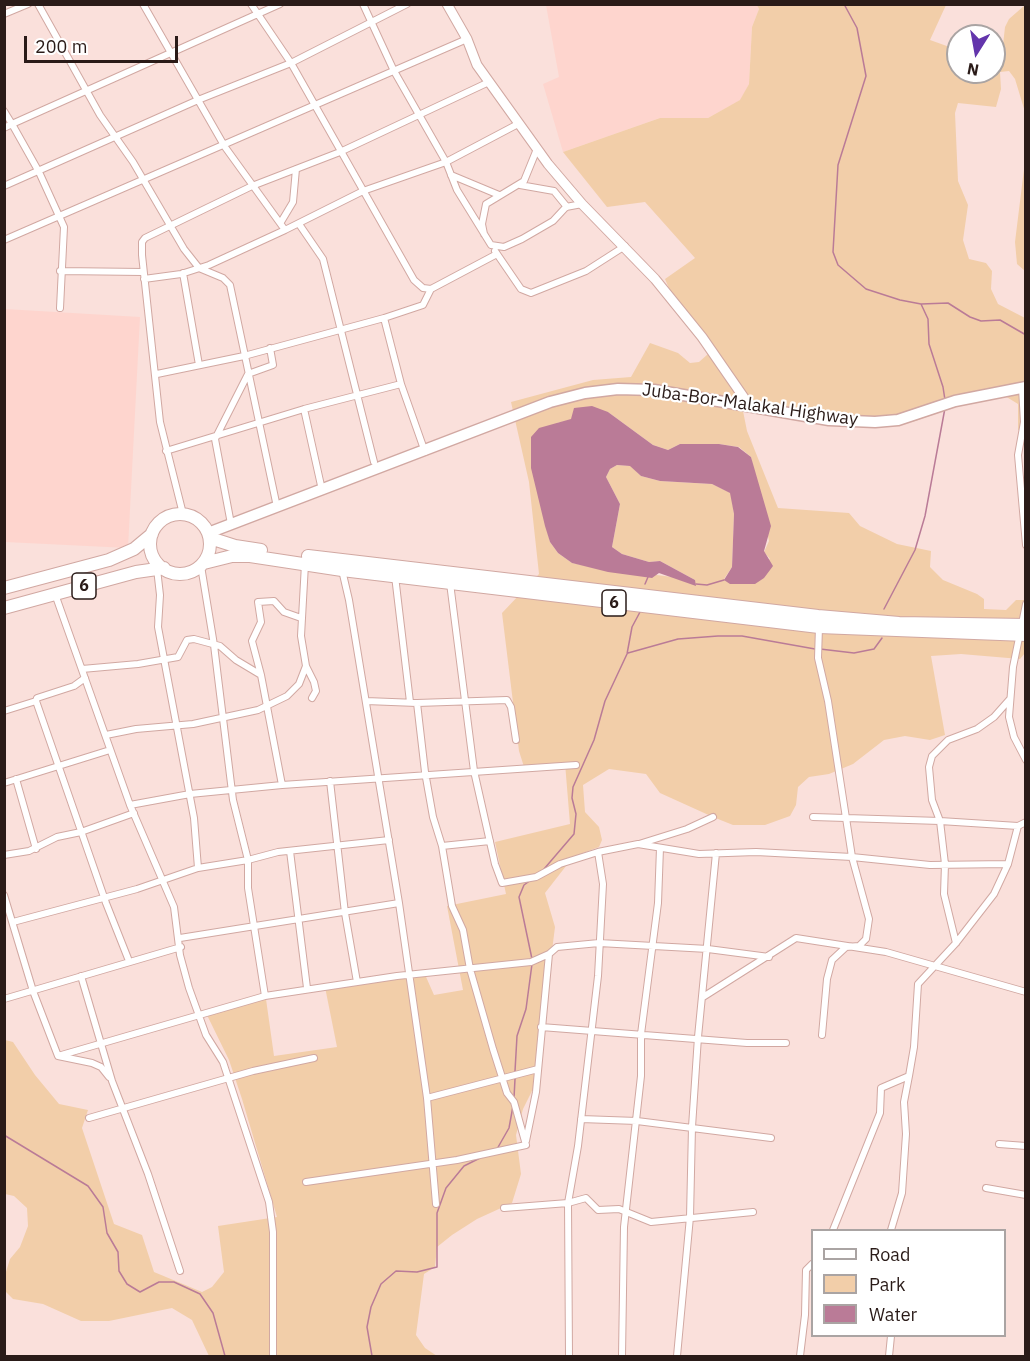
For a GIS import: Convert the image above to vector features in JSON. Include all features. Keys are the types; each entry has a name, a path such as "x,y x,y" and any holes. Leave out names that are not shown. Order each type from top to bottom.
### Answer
{"highway":[{"name":"6","path":"4,588 109,560 134,549 152,534 162,520 183,514 201,522 209,535 235,546 290,554 818,616 899,623 1023,629"},
{"path":"152,534 152,553 160,569"},
{"path":"202,564 210,550 209,535"},
{"name":"6","path":"4,608 120,576 160,569 183,573 202,564 232,556 250,556 342,570 819,627 899,632 1023,629"}],"main road":[{"name":"Juba-Bor-Malakal Highway","path":"209,535 231,524 550,402 596,391 654,390 829,420 875,422 898,420 955,401 1024,388"}],"street":[{"path":"4,14 28,4"},
{"path":"38,4 116,139 171,224 184,249 199,268 223,278 230,285 277,508"},
{"path":"143,4 198,100 252,186 285,230"},
{"path":"251,4 291,63 414,280 423,288 431,289 497,254"},
{"path":"4,128 82,91 172,55 280,4"},
{"path":"363,4 394,71 446,162 484,238 521,289 531,293 586,271 625,246"},
{"path":"4,186 116,139 198,100 291,63 407,4"},
{"path":"447,4 467,39 477,65 518,124 582,204 625,246 702,337 749,405"},
{"path":"4,240 59,214 144,181 314,104 467,39"},
{"path":"183,514 160,422 142,242 145,238 171,224 252,186 340,152 418,113 489,82"},
{"path":"4,111 39,172 64,227 60,271 60,308"},
{"path":"60,271 144,275 183,273 199,268 299,224 363,191 446,162 518,124"},
{"path":"484,238 483,208 489,201 520,185 533,164 537,149"},
{"path":"281,222 293,202 296,169"},
{"path":"451,175 500,195"},
{"path":"520,185 554,191 567,207"},
{"path":"491,245 504,247 541,230 567,207 582,204"},
{"path":"299,224 323,259 374,462"},
{"path":"183,273 199,366"},
{"path":"157,374 244,356 384,318 423,305 431,289"},
{"path":"384,318 401,384 424,452"},
{"path":"231,524 215,439 248,374 273,365 270,348"},
{"path":"166,451 215,439 304,409 401,384"},
{"path":"1024,388 1024,422 1018,455 1026,545"},
{"path":"304,409 322,490"},
{"path":"305,563 301,636 306,666 316,691 312,698"},
{"path":"202,564 231,790 248,860 249,888 266,996"},
{"path":"160,569 158,627 166,659 190,794 198,868"},
{"path":"342,570 399,903 427,1098 436,1204"},
{"path":"395,576 425,775 433,817 442,846 452,906 463,930 470,969 507,1093 514,1102 526,1145"},
{"path":"450,583 474,771 502,883 536,877 560,864 687,829 713,817"},
{"path":"55,594 130,805 174,907 180,938 180,955 199,1015 229,1079 269,1202 273,1232 273,1356"},
{"path":"282,784 276,745 252,641 261,622 258,602 274,601 284,612 301,618"},
{"path":"1026,604 1010,699 1010,717 1014,737 1026,760"},
{"path":"819,627 818,658 828,701 852,858 869,919 866,939 859,946 846,947 832,960 827,979 822,1035"},
{"path":"82,669 178,657 187,640 194,639 214,645 261,675"},
{"path":"106,735 221,718 278,702 294,689 306,666"},
{"path":"4,711 74,686 85,678"},
{"path":"956,943 944,894 945,864 940,821 932,800 929,767 932,756 948,740 977,729 994,717 1010,699"},
{"path":"366,701 414,703 509,700 516,740"},
{"path":"36,701 104,897 129,961"},
{"path":"4,783 110,750"},
{"path":"130,805 190,794 282,784 576,765"},
{"path":"16,779 36,849"},
{"path":"330,781 345,913 357,982"},
{"path":"4,855 36,849 63,835 81,832 134,813"},
{"path":"813,817 1017,825 1026,822"},
{"path":"891,1229 902,1193 906,1134 904,1101 914,1047 918,984 932,966 956,943 994,894 1008,864 1017,825"},
{"path":"13,922 137,889 163,878 198,868 337,844 389,840"},
{"path":"442,846 490,841"},
{"path":"638,844 699,854 756,852 945,864 1008,864"},
{"path":"622,1356 624,1227 628,1211 637,1121 641,1034 658,903 660,848"},
{"path":"290,851 307,988"},
{"path":"569,1356 568,1203 592,1032 603,884 598,852"},
{"path":"677,1356 690,1216 692,1127 698,1037 716,853"},
{"path":"4,895 33,991 58,1056"},
{"path":"180,938 399,903"},
{"path":"703,997 769,957 795,938 886,952 1026,992"},
{"path":"58,1056 266,996 307,988 531,962 549,954 557,947 599,943 708,950 769,957"},
{"path":"4,999 181,947"},
{"path":"526,1145 538,1069 549,954"},
{"path":"81,976 112,1081 148,1174 180,1271"},
{"path":"541,1027 698,1037 747,1043 786,1043"},
{"path":"58,1056 80,1059 101,1067 112,1081"},
{"path":"89,1118 121,1107 314,1058"},
{"path":"427,1098 538,1069"},
{"path":"833,1229 880,1113 881,1088 909,1076"},
{"path":"581,1119 637,1121 771,1138"},
{"path":"999,1144 1026,1146"},
{"path":"306,1182 431,1164 526,1145"},
{"path":"986,1188 1026,1195"},
{"path":"504,1208 568,1203 586,1198 598,1210 628,1211 651,1222 690,1216 726,1216 753,1212"},
{"path":"800,1356 805,1315 806,1270 811,1266"},
{"path":"889,1356 891,1337"}],"shaded area":[{"path":"757,4 759,9 752,27 749,84 741,100 708,118 660,118 563,152 543,84 559,77 546,5"},
{"path":"5,309 140,317 128,548 5,542"}],"green space":[{"path":"757,5 946,5 930,40 946,46 946,84 1001,84 996,107 958,103 955,113 958,181 968,205 963,240 969,259 986,263 992,271 991,289 998,304 1025,318 1025,431 1018,430 1018,404 1005,396 963,404 915,421 891,425 743,411 747,431 778,508 849,513 860,526 897,544 931,551 930,567 943,580 984,599 984,609 1006,610 1016,600 1025,600 1025,653 1020,659 961,654 931,656 945,735 930,740 905,736 884,740 853,764 829,774 809,777 798,787 796,805 790,816 765,825 733,825 713,817 660,793 646,774 609,769 583,785 585,812 599,827 602,840 599,847 580,854 566,866 545,893 555,927 535,1085 523,1109 516,1135 521,1174 512,1203 477,1219 437,1247 435,1267 424,1274 416,1335 425,1348 437,1356 209,1356 192,1320 172,1308 109,1321 81,1321 43,1304 13,1299 5,1291 5,1275 10,1259 20,1247 28,1226 27,1208 14,1196 5,1194 5,1040 13,1042 35,1075 59,1104 88,1110 82,1128 114,1224 142,1235 154,1272 202,1292 212,1287 224,1272 218,1226 277,1217 229,1060 206,1013 266,999 274,1056 337,1047 325,987 423,970 434,995 463,990 447,906 506,894 495,842 570,824 565,763 525,770 519,751 502,613 539,574 529,482 511,402 593,380 631,377 650,343 678,353 690,363 699,362 708,354 681,317 665,279 695,258 645,202 607,207 563,152 660,118 708,118 740,100 749,84 752,27 759,9","holes":["608,412 653,445 668,450 680,444 719,444 739,447 751,457 769,541 764,552 770,559 724,579 732,567 734,514 731,493 712,484 660,481 641,476 631,466 617,465 610,469 606,477 620,504 612,547 622,554 649,562 660,561 695,580 572,563 558,553 550,542 539,498 557,423"]},
{"path":"1025,5 1025,112 1015,79 1009,71 1006,71 1006,25 1009,19"},
{"path":"1025,161 1025,271 1017,264 1015,242"}],"water":[{"path":"592,406 608,412 653,445 668,450 680,444 719,444 738,447 751,457 771,526 764,551 773,566 764,578 755,584 730,584 724,580 732,567 734,514 730,493 712,484 660,481 641,476 630,466 617,465 610,469 606,477 620,504 612,547 622,554 649,562 660,561 695,580 696,586 659,573 652,578 608,572 572,563 558,553 550,542 531,468 531,437 539,428 571,419 574,408"}],"waterway":[{"path":"844,4 857,28 866,76 838,165 833,252 838,265 866,289 921,304 948,303 970,317 981,321 1000,320 1026,335"},
{"path":"921,304 928,319 929,344 945,400"},
{"path":"884,609 915,550 925,516 945,408"},
{"path":"645,584 648,577"},
{"path":"696,584 707,585 724,580"},
{"path":"544,869 574,834 576,814 572,798 573,787 594,740 605,701 627,654 632,627 640,612"},
{"path":"628,653 678,639 718,636 742,636 815,649"},
{"path":"820,649 854,653 874,649 882,638"},
{"path":"531,880 524,885 519,897 532,959"},
{"path":"515,1071 517,1036 526,1009 532,964"},
{"path":"514,1098 515,1079"},
{"path":"497,1149 509,1128 513,1106"},
{"path":"4,1135 88,1186 103,1207 107,1233 118,1252 119,1271 127,1284 140,1292 159,1282 174,1282 200,1294 213,1313 225,1356"},
{"path":"372,1356 367,1327 371,1307 381,1284 396,1271 417,1272 437,1267 437,1213 446,1188 464,1166 480,1158"}]}
